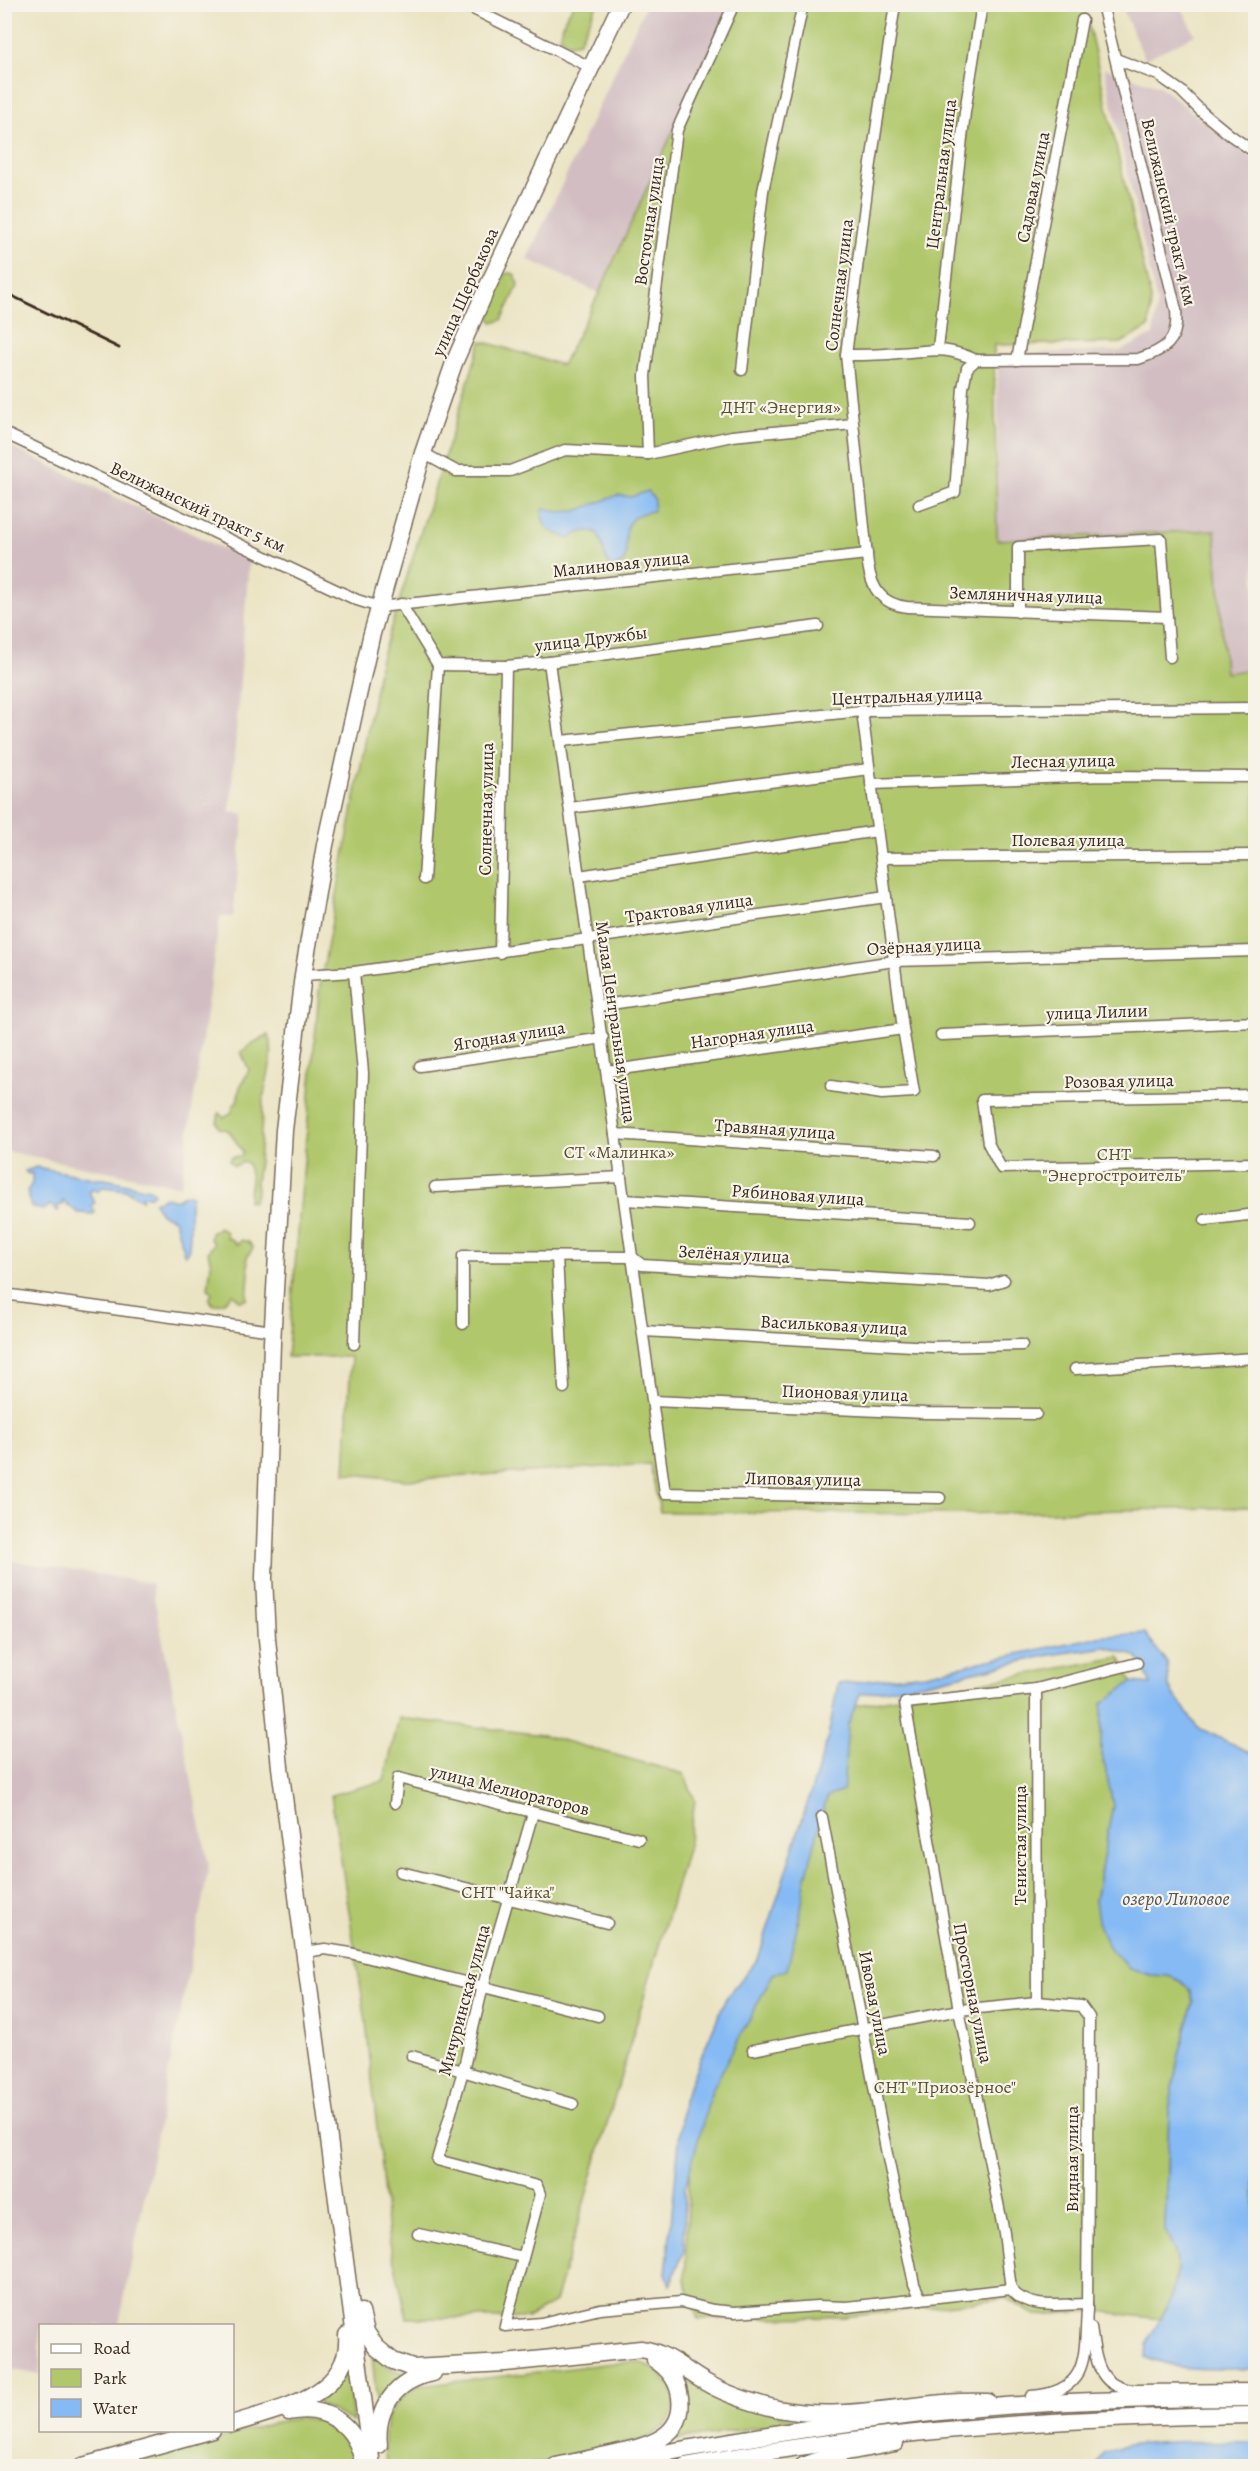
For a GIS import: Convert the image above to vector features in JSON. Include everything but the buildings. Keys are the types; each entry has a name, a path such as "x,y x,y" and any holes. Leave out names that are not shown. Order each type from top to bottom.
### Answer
{"main road":[{"name":"улица Щербакова","path":"317,2042 272,1700 264,1578 273,1331 284,1130 303,975 325,845 379,607 423,453 454,363 486,290 621,4"},
{"path":"317,2042 332,2095 362,2319 371,2341 386,2357 412,2368 632,2355 646,2357 660,2364 673,2376 681,2400 679,2415 671,2430 654,2443 556,2466"},
{"path":"234,2424 309,2398 333,2379 346,2355 347,2338 316,2102 317,2042"},
{"path":"317,2042 372,2466"},
{"path":"553,2359 626,2349 653,2351 670,2359 705,2382 734,2396 764,2405 808,2413 849,2413 963,2401 1042,2404"},
{"path":"381,2466 378,2425 383,2409 398,2389 411,2380 430,2373 505,2363"},
{"path":"596,2466 700,2445 923,2414 1042,2404 1177,2398 1256,2398"},
{"path":"234,2425 301,2410 322,2412 337,2419 350,2430 358,2443 364,2466"},
{"path":"685,2466 842,2442 968,2428 1163,2417 1249,2416"},
{"path":"803,2466 836,2454 877,2445 969,2435 1166,2424 1249,2416"},
{"path":"83,2466 205,2432"},
{"path":"100,2466 145,2450"}],"street":[{"path":"463,4 590,67"},
{"name":"Восточная улица","path":"648,454 645,376 677,130 734,4"},
{"path":"742,370 763,191 803,4"},
{"name":"Солнечная улица","path":"885,601 871,581 846,355 867,190 895,4"},
{"name":"Центральная улица","path":"938,348 965,112 982,4"},
{"name":"Велижанский тракт 4 км","path":"976,360 1138,360 1157,353 1172,340 1178,326 1102,4"},
{"name":"Садовая улица","path":"1017,360 1082,20"},
{"path":"1116,59 1158,75 1181,91 1230,135 1256,153"},
{"path":"846,355 898,354 938,348 957,351 976,360 967,368 963,388 955,492 919,505"},
{"path":"423,453 456,471 510,471 565,450 648,454 732,436 853,424"},
{"name":"Велижанский тракт 5 км","path":"4,433 357,600 379,607"},
{"path":"1018,612 1018,547 1161,539 1170,657"},
{"name":"Малиновая улица","path":"379,607 867,554"},
{"name":"Земляничная улица","path":"885,601 896,606 907,607 1167,617"},
{"path":"401,604 438,666 424,879"},
{"name":"улица Дружбы","path":"438,666 506,666 549,662 818,626"},
{"name":"Малая Центральная улица","path":"549,662 665,1493"},
{"name":"Солнечная улица","path":"500,953 506,666"},
{"name":"Центральная улица","path":"561,741 862,711 1256,708"},
{"path":"831,1086 882,1094 914,1092 903,1029 862,711"},
{"path":"570,808 869,769"},
{"name":"Лесная улица","path":"871,784 1103,776 1256,777"},
{"path":"579,876 877,831"},
{"name":"Полевая улица","path":"881,858 1256,855"},
{"name":"Трактовая улица","path":"303,975 354,972 500,953 587,938 886,897"},
{"name":"Озёрная улица","path":"598,1006 894,961 1256,951"},
{"path":"354,972 363,1073 354,1344"},
{"name":"улица Лилии","path":"941,1035 1256,1022"},
{"name":"Нагорная улица","path":"607,1071 903,1029"},
{"name":"Ягодная улица","path":"420,1066 603,1038"},
{"name":"Розовая улица","path":"1256,1095 982,1100 988,1143 1001,1168 1256,1163"},
{"name":"Травяная улица","path":"615,1134 934,1156"},
{"path":"435,1187 621,1177"},
{"name":"Рябиновая улица","path":"625,1200 970,1222"},
{"path":"1205,1220 1256,1214"},
{"name":"Зелёная улица","path":"463,1324 463,1256 632,1257 642,1265 654,1266 989,1285 1004,1280"},
{"path":"557,1257 564,1388"},
{"path":"4,1294 273,1331"},
{"name":"Васильковая улица","path":"644,1330 931,1347 1022,1345"},
{"path":"1075,1369 1256,1358"},
{"name":"Пионовая улица","path":"653,1401 925,1413 1036,1414"},
{"name":"Липовая улица","path":"665,1493 940,1498"},
{"path":"1036,1689 1137,1663"},
{"name":"Просторная улица","path":"1011,2289 1004,2233 958,2010 905,1703 1036,1689"},
{"name":"Тенистая улица","path":"1036,1689 1037,2002"},
{"name":"улица Мелиораторов","path":"395,1803 398,1778 639,1839"},
{"name":"Мичуринская улица","path":"523,2258 540,2194 537,2186 437,2160 463,2071 483,1986 533,1814"},
{"name":"Ивовая улица","path":"822,1817 914,2284 921,2299"},
{"path":"401,1872 607,1923"},
{"path":"304,1952 325,1949 598,2016"},
{"path":"753,2050 958,2010 1037,2002"},
{"name":"Видная улица","path":"1037,2002 1077,2005 1084,2009 1089,2018 1087,2307"},
{"path":"412,2056 573,2104"},
{"path":"418,2234 523,2258 505,2326 541,2323 600,2309 681,2302 713,2310 735,2312 818,2306 847,2307 1011,2289 1016,2296 1032,2303 1087,2307"},
{"path":"1087,2307 1098,2367 1105,2377 1120,2388 1136,2390 1256,2389"},
{"path":"923,2414 963,2401 1044,2395 1068,2385 1078,2375 1083,2365 1087,2307"}],"shaded area":[{"path":"646,5 731,5 599,293 527,259"},
{"path":"1121,5 1181,5 1195,35 1145,59"},
{"path":"1104,68 1159,86 1255,161 1255,669 1225,673 997,540 998,354 1120,351 1153,335 1157,303"},
{"path":"5,444 249,561 230,812 244,814 233,917 220,916 181,1186 5,1151"},
{"path":"4,1559 151,1583 209,1867 119,2324 39,2324 39,2375 4,2368"}],"green space":[{"path":"574,5 597,5 579,42 569,44 560,36 565,18"},
{"path":"731,5 1084,5 1151,299 1149,327 1121,343 994,345 997,540 1215,530 1225,673 1255,669 1255,1507 957,1514 660,1512 650,1464 406,1480 345,1473 351,1357 287,1357 319,991 380,662 481,341 562,365 599,293"},
{"path":"505,274 514,274 519,284 502,320 493,323 488,313"},
{"path":"268,1035 271,1057 263,1107 257,1191 253,1202 248,1201 251,1180 248,1164 244,1162 234,1166 229,1161 232,1157 241,1156 243,1152 228,1130 219,1128 217,1122 219,1113 224,1118 232,1112 240,1087 249,1070 241,1052"},
{"path":"219,1227 226,1232 227,1239 231,1239 237,1245 241,1240 249,1242 253,1248 247,1257 249,1274 247,1299 240,1301 233,1294 224,1302 214,1305 209,1300 212,1293 208,1288 211,1264 208,1252 214,1243 210,1239 211,1233"},
{"name":"СНТ \"Приозёрное\"","path":"1120,1657 1132,1682 1102,1704 1101,1748 1113,1805 1095,1901 1150,1975 1168,1976 1181,1981 1190,1991 1193,2003 1178,2059 1169,2111 1165,2230 1176,2254 1178,2270 1170,2302 1159,2319 1098,2311 1035,2315 1006,2298 843,2317 698,2319 685,2280 692,2109 775,1944 847,1707"},
{"name":"СНТ \"Чайка\"","path":"399,1718 543,1735 684,1774 695,1800 688,1846 555,2302 528,2318 407,2318 388,2235 366,2022 331,1795 384,1781"},
{"path":"372,2356 392,2369 408,2374 377,2404"},
{"path":"637,2362 654,2369 662,2376 672,2392 674,2401 669,2420 643,2440 525,2466 386,2466 385,2430 392,2410 407,2394 419,2386"},
{"path":"347,2372 348,2375 353,2422 317,2403"},
{"path":"683,2378 795,2421 676,2440 688,2411 688,2393"},
{"path":"302,2418 326,2423 340,2431 359,2466 125,2466 280,2421"}],"water":[{"path":"648,491 654,499 653,511 638,515 630,522 625,558 621,564 611,567 596,532 582,532 569,539 547,528 543,519 542,512 545,508 559,512 576,511 618,495 631,497"},
{"path":"36,1167 115,1181 150,1189 154,1193 151,1196 142,1196 142,1200 126,1190 103,1187 97,1192 94,1189 89,1192 95,1203 92,1205 95,1213 93,1214 78,1213 63,1201 63,1205 56,1206 59,1210 57,1211 50,1205 44,1210 31,1207 27,1191 32,1184 32,1173 28,1174 25,1171"},
{"path":"184,1195 192,1195 189,1249 186,1255 183,1252 174,1219 161,1214 154,1202 166,1197 176,1200"},
{"name":"озеро Липовое","path":"1145,1633 1167,1663 1169,1687 1197,1727 1255,1755 1255,2369 1184,2367 1157,2362 1145,2357 1146,2344 1170,2302 1178,2270 1176,2254 1165,2230 1169,2111 1178,2059 1193,2003 1190,1991 1181,1981 1168,1976 1150,1975 1127,1967 1110,1948 1099,1927 1095,1901 1113,1805 1101,1748 1102,1704 1132,1682 1151,1684 1138,1657 1106,1647 1050,1655 921,1684 860,1694 848,1724 843,1791 827,1797 805,1881 801,1910 787,1970 773,1974 712,2090 685,2188 684,2251 670,2285 666,2274 683,2100 726,1998 758,1959 828,1738 838,1684 925,1674 1096,1637"},
{"path":"1177,2442 1255,2442 1255,2466 1096,2466 1103,2453 1135,2445"}],"railway":[{"path":"4,292 119,348"}],"park label":[{"name":"ДНТ «Энергия»","path":"781,407"},
{"name":"CТ «Малинка»","path":"619,1152"},
{"name":"СНТ \"Энергостроитель\"","path":"1114,1164"}]}
